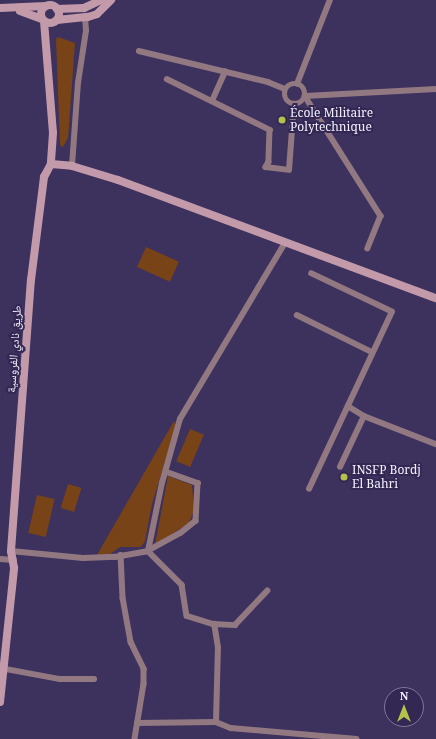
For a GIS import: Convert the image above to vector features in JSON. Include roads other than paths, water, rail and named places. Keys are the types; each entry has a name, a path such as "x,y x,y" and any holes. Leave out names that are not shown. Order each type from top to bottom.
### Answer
{"main road":[{"path":"14,10 46,6 57,9 84,8 100,0"},
{"path":"0,8 14,10 49,21 85,18 97,14 111,0"},
{"path":"46,6 41,13 49,21"},
{"path":"57,9 49,21 47,33 52,133 51,164 72,166 118,180 436,298"},
{"name":"طريق نادي الفروسية","path":"0,702 1,672 14,560 11,551 31,280 44,177 51,164"}],"street":[{"path":"297,84 330,0"},
{"path":"72,166 78,82 86,31 85,18"},
{"path":"139,51 268,82 285,90"},
{"path":"212,102 225,72"},
{"path":"167,79 270,130 269,162 266,167 289,170 294,104"},
{"path":"285,90 290,85 297,84 303,89 305,96 381,216 368,248"},
{"path":"305,96 436,89"},
{"path":"285,90 286,99 294,104 300,103 305,96"},
{"path":"148,551 180,419 285,243"},
{"path":"310,489 372,352 392,312 312,274"},
{"path":"297,315 372,352"},
{"path":"348,406 364,416 436,444"},
{"path":"340,467 364,416"},
{"path":"11,551 83,558 148,551 180,533 196,521 198,483 167,472"},
{"path":"148,551 182,585 187,616 214,624 235,625 267,591"},
{"path":"121,555 123,598 131,642 144,669 144,684 136,723 135,739"},
{"path":"0,558 14,560"},
{"path":"214,624 218,648 216,722"},
{"path":"1,672 60,678 94,679"},
{"path":"136,723 216,722 231,728 356,739"}],"place":[{"name":"École Militaire Polytechnique","path":"282,120"},
{"name":"INSFP Bordj El Bahri","path":"344,477"}]}
